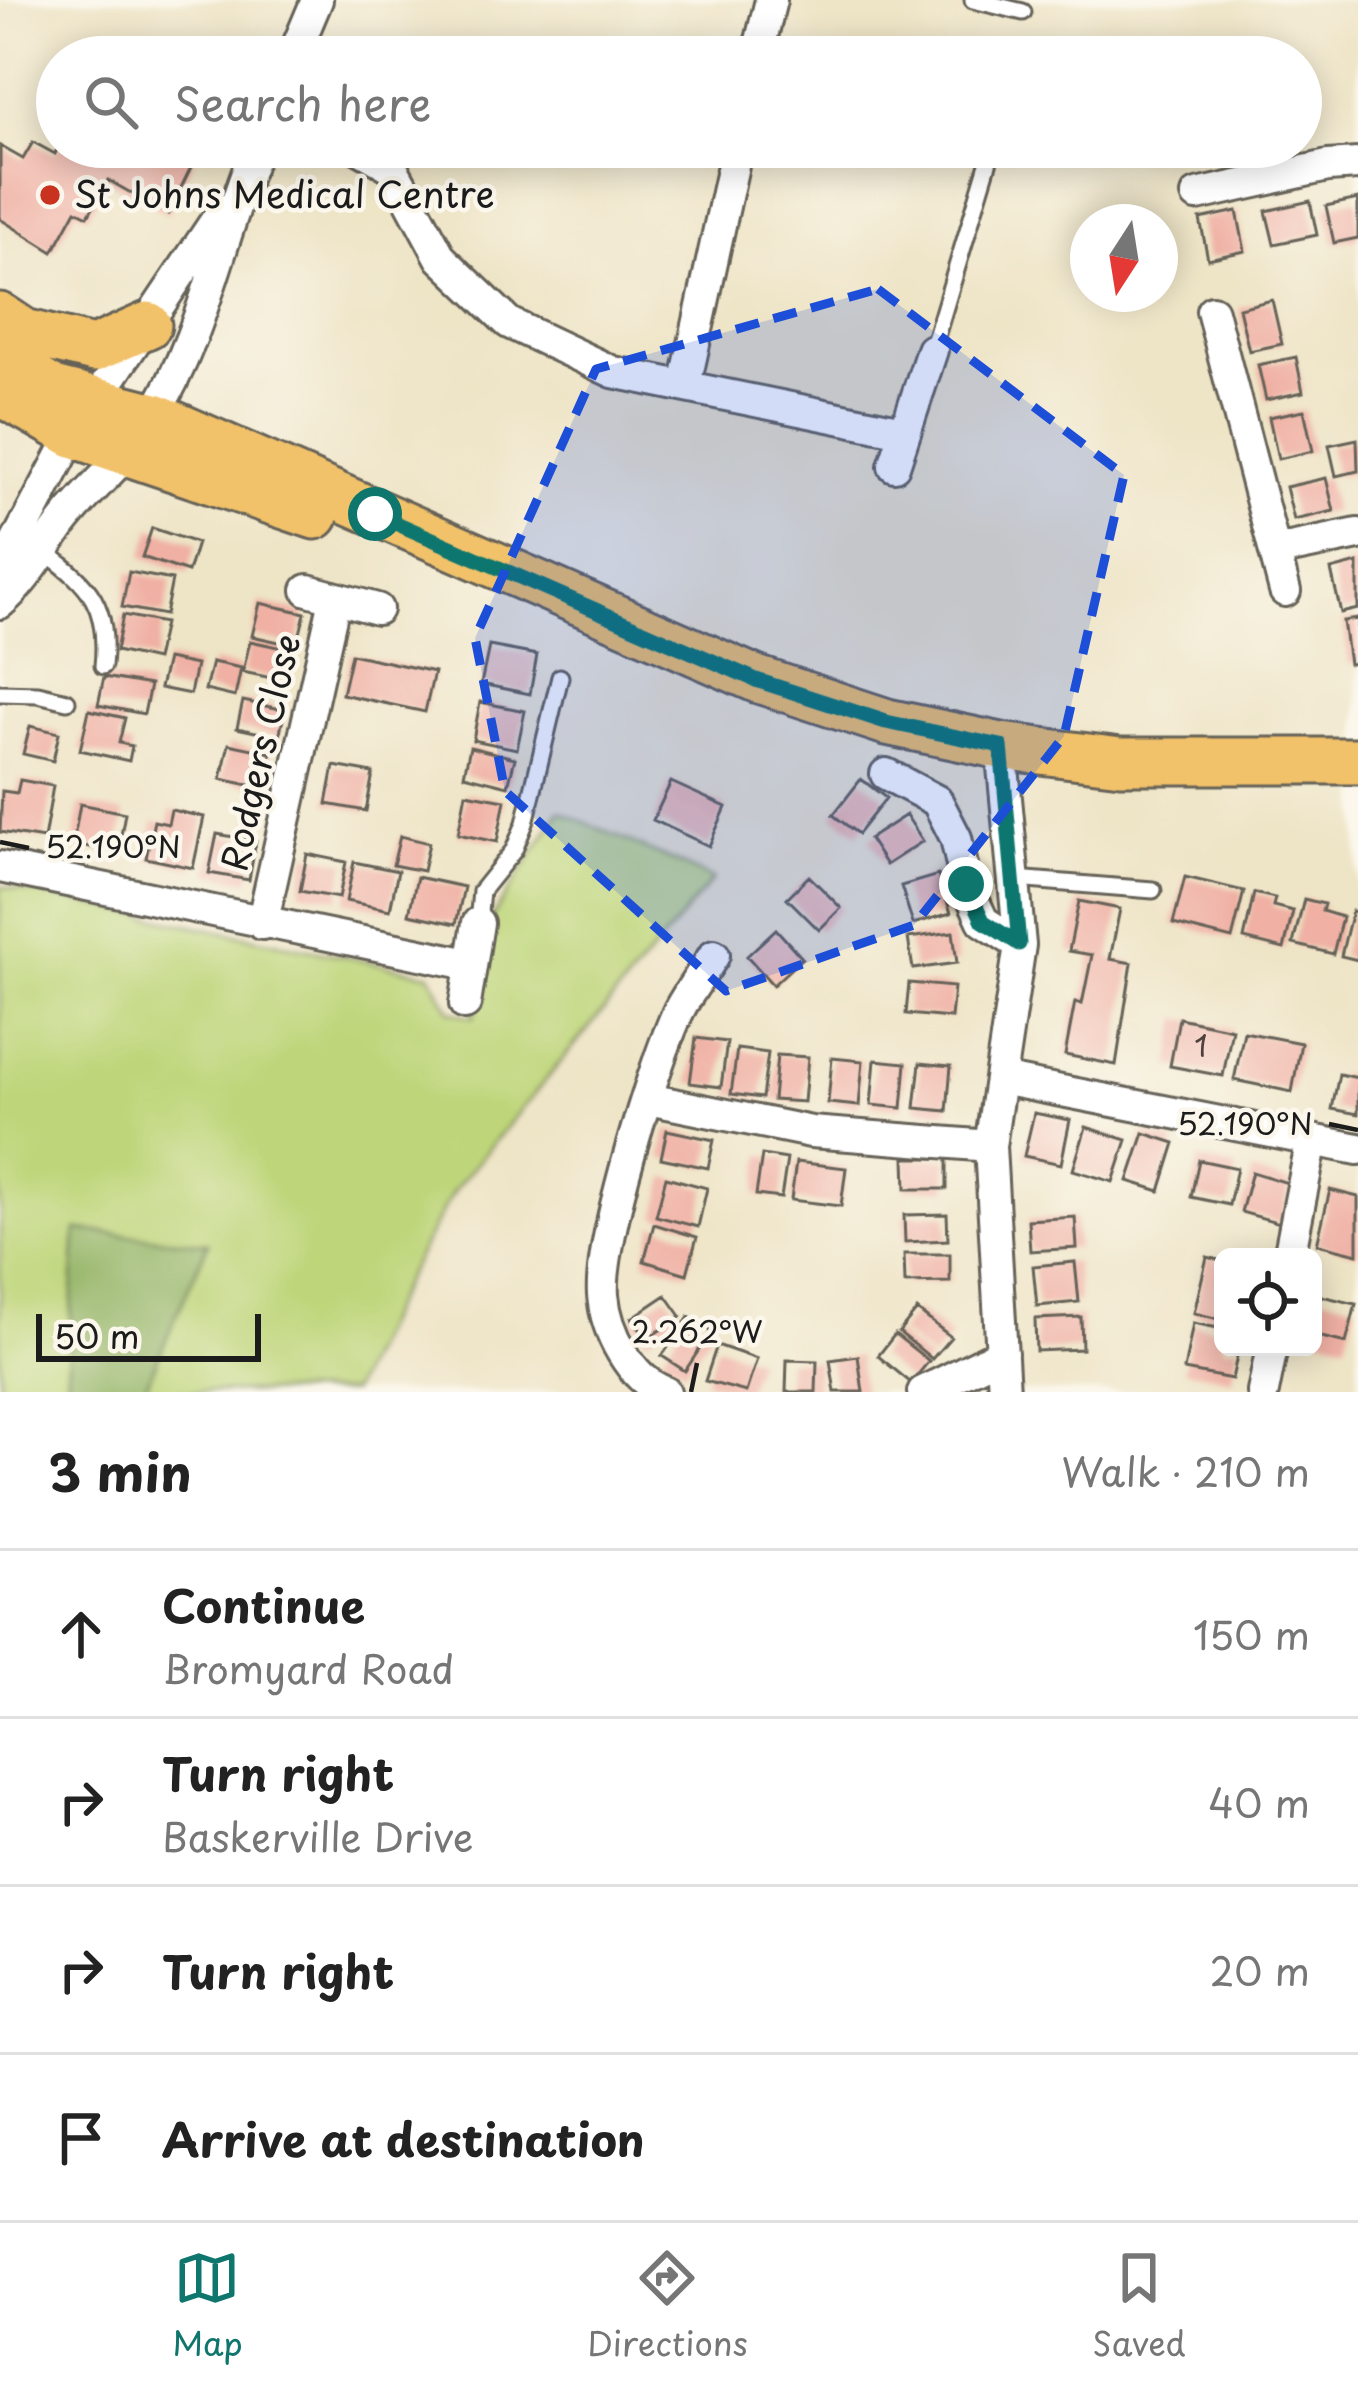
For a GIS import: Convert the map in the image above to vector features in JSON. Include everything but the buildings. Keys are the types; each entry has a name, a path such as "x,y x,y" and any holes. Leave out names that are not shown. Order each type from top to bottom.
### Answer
{"main road":[{"path":"0,316 24,332 94,350 148,326"},
{"path":"0,356 53,390 128,455 607,616"},
{"path":"0,393 86,418 154,416 607,616 777,687 886,722 1001,746 1120,761 1358,761"}],"street":[{"path":"762,36 770,0"},
{"path":"300,36 310,4"},
{"path":"1322,167 1358,164"},
{"path":"0,603 62,524 128,455 154,416 202,310 248,168"},
{"path":"393,168 441,258 508,323 613,372 903,431"},
{"path":"685,386 732,168"},
{"path":"1197,195 1319,168"},
{"path":"0,573 86,418 244,179"},
{"path":"1212,311 1285,591"},
{"path":"894,466 932,350"},
{"path":"1276,551 1358,534"},
{"name":"Rodgers Close","path":"262,924 321,594 377,610"},
{"path":"1001,746 1019,944 991,1147 1004,1392"},
{"path":"886,774 938,802 956,838 966,884 983,921 1019,944"},
{"path":"0,867 470,964"},
{"path":"465,1004 478,922"},
{"path":"665,1392 619,1350 603,1296 606,1251 648,1100 680,1010 714,956"},
{"path":"1000,1079 1358,1149"},
{"path":"648,1100 811,1132 991,1147"},
{"path":"1291,1248 1312,1140"},
{"path":"922,1392 1002,1354"},
{"path":"1264,1392 1270,1356"}],"lane":[{"path":"973,0 1023,12"},
{"path":"932,350 987,168"},
{"path":"44,552 77,575 103,616 103,666"},
{"path":"478,922 481,891 514,850 526,823 560,677"},
{"path":"0,693 67,701"},
{"path":"1015,879 1153,890"}],"highlighted area":[{"path":"878,289 1124,475 1064,736 914,925 726,991 505,791 475,638 596,369"}],"green space":[{"path":"560,811 713,879 454,1190 351,1392 143,1392 208,1244 77,1230 66,1392 0,1392 0,886 430,974 450,1011 474,1017 491,919"},
{"path":"76,1230 208,1243 143,1392 66,1392"}],"place":[{"name":"St Johns Medical Centre","path":"50,195"}],"route":[{"path":"375,514 756,680 886,722 1001,746 1019,944 983,921 966,884"}]}
